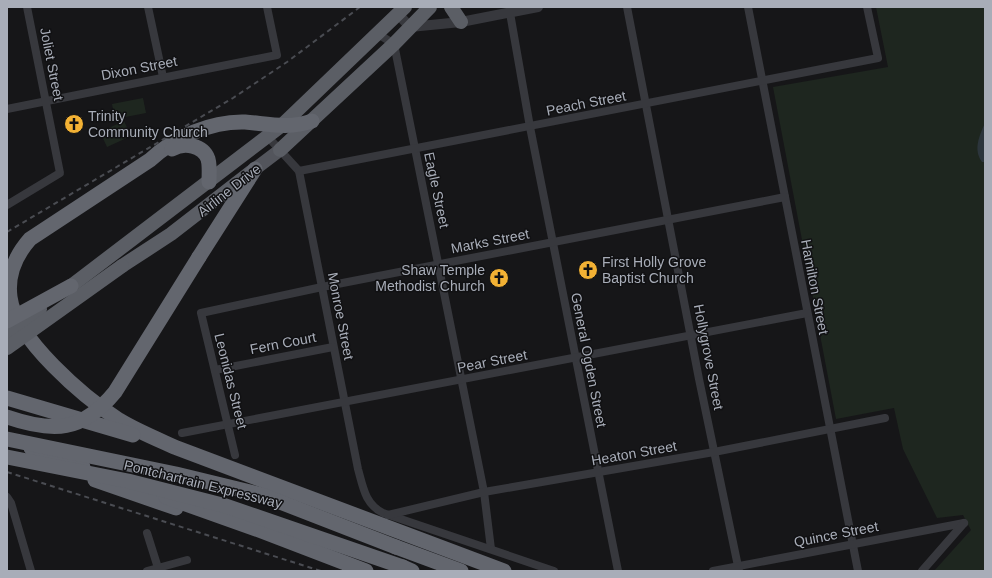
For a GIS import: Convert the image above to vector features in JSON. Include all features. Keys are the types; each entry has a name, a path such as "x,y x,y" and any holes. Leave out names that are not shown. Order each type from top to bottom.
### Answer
{"highway":[{"name":"Airline Drive","path":"280,150 394,44 430,7"},
{"path":"451,7 461,22"},
{"name":"Airline Drive","path":"7,348 118,260 209,182 281,126 402,11"},
{"path":"150,160 158,153 188,136 218,124 245,122 293,126 312,121"},
{"path":"177,448 120,420 93,401 65,378 32,341 18,320 10,298 11,268 18,253 30,239 150,160 175,147 190,145 203,152 208,160 209,182"},
{"name":"Airline Drive","path":"7,333 71,286 118,260 171,234 255,169"},
{"path":"7,417 30,424 49,427 66,426 88,417 104,406 115,392 255,169"},
{"path":"7,321 71,286"},
{"path":"7,398 177,448 504,571"},
{"path":"7,439 42,453 259,530 366,571"},
{"name":"Pontchartrain Expressway","path":"7,439 176,474 262,495 461,571"},
{"path":"7,451 150,498 191,514 306,549"},
{"name":"Pontchartrain Expressway","path":"7,457 128,481 226,506 407,569"}],"main road":[{"name":"Airline Drive","path":"255,169 280,150"}],"street":[{"name":"Joliet Street","path":"7,205 60,173 27,7"},
{"path":"148,7 163,77"},
{"name":"Dixon Street","path":"7,109 277,55 267,7"},
{"path":"402,11 410,27 461,22 538,7"},
{"name":"Hollygrove Street","path":"627,7 714,452 739,568"},
{"name":"Hamilton Street","path":"748,7 858,571"},
{"name":"Peach Street","path":"299,171 878,58 867,7"},
{"name":"General Ogden Street","path":"510,13 530,127 618,571"},
{"path":"378,34 394,44"},
{"name":"Eagle Street","path":"394,44 484,492 491,549"},
{"path":"268,137 299,171"},
{"name":"Monroe Street","path":"299,171 344,403 360,475 368,500 374,508 387,515"},
{"name":"Marks Street","path":"201,313 322,287 785,197"},
{"name":"Leonidas Street","path":"201,313 235,454"},
{"name":"Pear Street","path":"182,433 807,313"},
{"name":"Fern Court","path":"215,370 333,347"},
{"name":"Heaton Street","path":"387,515 484,492 714,452 885,418"},
{"path":"7,497 12,506 31,571"},
{"path":"387,515 554,571"},
{"name":"Quince Street","path":"713,571 739,568 852,544 964,523 922,571"},
{"path":"148,533 158,569"},
{"path":"148,571 187,560"}],"shaded area":[{"path":"876,7 985,7 985,571 934,571 971,530 963,515 937,518 903,449 894,408 836,419 773,87 888,67"},
{"path":"143,98 146,113 115,119 112,104"},
{"path":"124,121 131,136 107,147 100,132"},
{"path":"985,123 985,162 982,162 977,148"}],"railway":[{"path":"7,232 233,98 287,62 360,7"},
{"path":"7,472 321,571"}],"place":[{"name":"Trinity Community Church","path":"74,124"},
{"name":"First Holly Grove Baptist Church","path":"588,270"},
{"name":"Shaw Temple Methodist Church","path":"499,278"}]}
